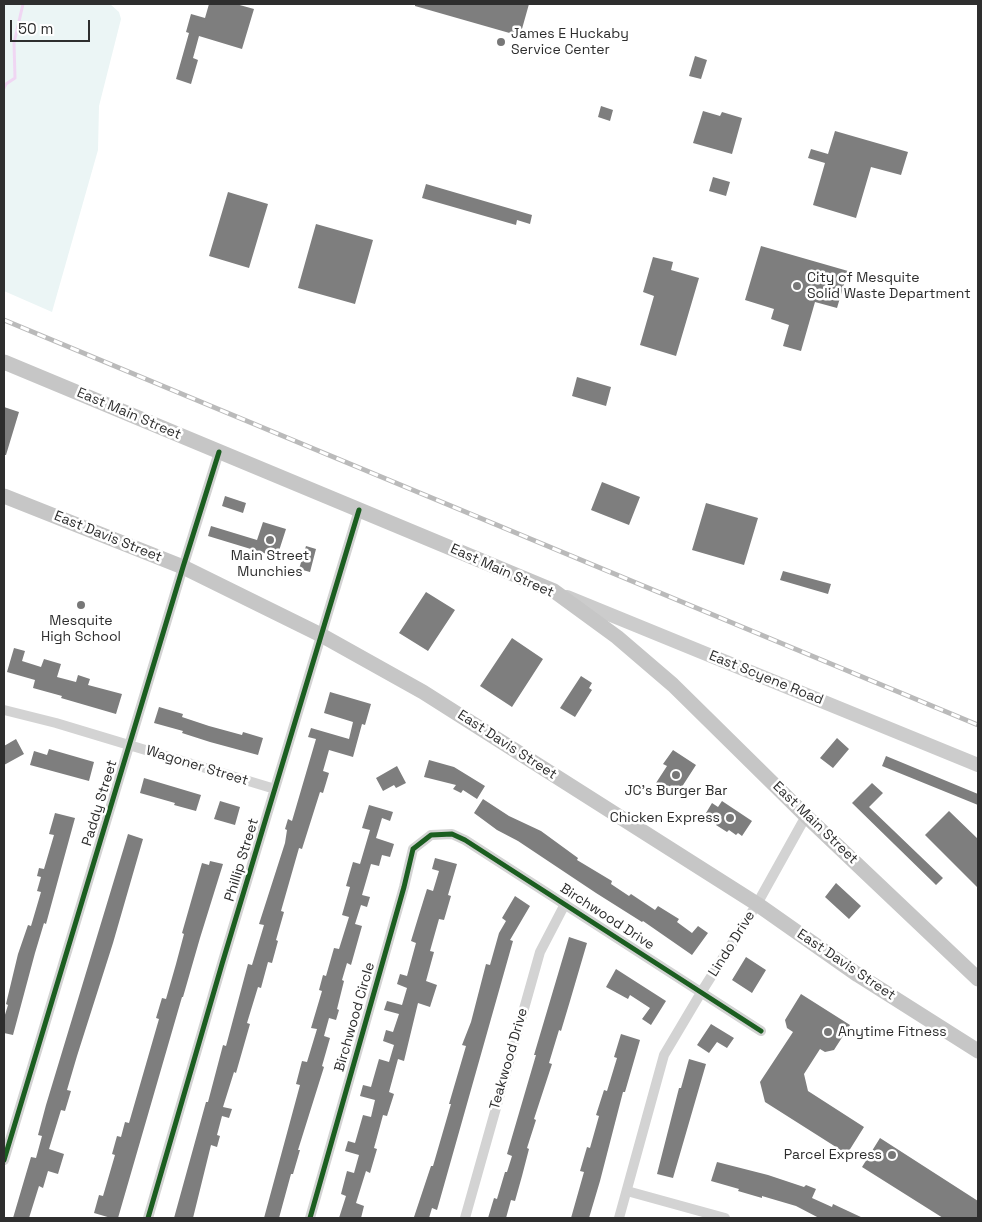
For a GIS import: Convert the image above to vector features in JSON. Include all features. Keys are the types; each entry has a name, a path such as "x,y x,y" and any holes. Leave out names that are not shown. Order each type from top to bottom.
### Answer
{"main road":[{"name":"East Main Street","path":"4,362 554,591 617,637 673,684 806,816 978,979"},
{"name":"East Davis Street","path":"4,496 183,567 321,635 441,703 757,904 858,975 978,1051"}],"street":[{"name":"Paddy Street","path":"4,1160 219,452"},
{"name":"Phillip Street","path":"148,1218 359,510"},
{"name":"East Scyene Road","path":"554,591 978,765"},
{"name":"Wagoner Street","path":"4,710 56,723 275,789"},
{"name":"Lindo Drive","path":"619,1218 664,1055 757,904 806,816"},
{"name":"Birchwood Drive","path":"437,835 452,834 465,840 761,1031"},
{"name":"Birchwood Circle","path":"310,1218 404,887 413,849 431,835 437,835"},
{"name":"Teakwood Drive","path":"465,1218 540,952 565,904"},
{"path":"627,1191 725,1218"}],"shaded area":[{"path":"4,4 110,4 119,12 121,19 99,106 98,150 52,312 4,291"}],"building":[{"path":"209,4 236,4 254,9 242,49 199,36 193,58 198,60 191,84 176,79 189,33 186,32 191,14 205,18"},
{"path":"415,4 529,4 520,36 415,6"},
{"path":"695,56 707,60 701,79 689,76"},
{"path":"601,106 613,110 610,121 598,117"},
{"path":"703,111 720,116 722,112 742,118 732,154 693,143"},
{"path":"835,131 908,152 901,175 871,167 856,218 813,205 825,163 808,158 811,149 828,154"},
{"path":"713,177 730,182 726,196 709,191"},
{"path":"426,184 532,215 530,224 517,220 516,225 422,198"},
{"path":"228,192 268,204 249,268 209,256"},
{"path":"316,224 373,240 355,304 298,288"},
{"name":"City of Mesquite Solid Waste Department","path":"761,246 848,271 837,308 815,302 801,351 783,346 789,325 771,319 774,309 745,300"},
{"path":"653,257 673,262 671,270 699,278 676,356 640,345 654,296 643,292"},
{"path":"577,377 611,387 606,406 572,396"},
{"path":"4,407 19,412 6,455 4,455"},
{"path":"602,482 640,497 629,525 591,510"},
{"path":"225,496 246,503 243,513 222,506"},
{"path":"706,503 758,518 744,565 692,550"},
{"path":"263,522 286,529 277,557 208,536 211,526 257,540"},
{"path":"306,546 316,549 310,572 299,569"},
{"path":"783,571 831,584 828,594 780,580"},
{"path":"426,592 455,610 428,651 399,633"},
{"path":"512,638 543,659 512,707 480,686"},
{"path":"14,648 25,651 22,661 41,667 44,659 61,664 57,677 76,682 78,675 90,679 88,685 122,694 116,714 33,688 35,680 7,672"},
{"path":"581,676 592,683 589,688 592,690 575,717 560,708"},
{"path":"330,692 371,704 365,725 362,724 353,757 329,750 323,771 329,773 323,793 320,792 302,849 299,848 281,911 284,912 272,963 268,962 261,988 258,987 247,1023 250,1024 236,1073 234,1072 223,1107 232,1109 229,1118 222,1116 217,1135 220,1136 217,1147 211,1145 193,1218 174,1218 223,1045 226,1046 248,964 252,965 264,925 259,924 285,843 287,830 285,829 288,819 292,821 316,739 308,737 311,728 349,739 353,722 324,713"},
{"path":"159,707 183,714 182,717 209,726 242,735 243,732 263,738 258,755 210,742 182,733 183,731 154,723"},
{"path":"837,738 849,749 833,768 820,758"},
{"path":"16,739 24,754 4,765 4,746"},
{"path":"49,749 94,762 89,781 30,765 34,751 47,755"},
{"name":"JC's Burger Bar","path":"673,750 696,765 676,796 656,783 667,766 663,764"},
{"path":"886,756 978,794 978,805 882,766"},
{"path":"429,760 454,767 485,786 477,799 463,790 461,793 453,789 456,785 424,777"},
{"path":"397,766 406,783 396,788 394,785 383,791 376,778"},
{"path":"144,778 201,795 196,811 140,793"},
{"path":"872,783 883,793 869,807 943,878 936,885 852,803"},
{"path":"483,799 509,816 541,831 578,858 577,860 612,881 611,884 629,896 631,894 655,910 658,906 679,919 677,922 692,933 698,926 708,933 692,955 643,921 596,893 518,841 497,830 474,813"},
{"path":"220,801 240,807 235,825 214,819"},
{"name":"Chicken Express","path":"722,801 752,821 742,836 738,833 736,835 729,830 727,832 716,825 717,823 706,813 712,803 718,807"},
{"path":"369,805 393,812 390,821 382,818 376,838 394,844 390,857 382,855 379,866 371,864 362,895 370,897 367,907 361,905 355,924 362,926 351,965 347,963 342,980 344,981 336,1020 329,1018 324,1036 330,1038 322,1066 324,1067 298,1150 300,1150 293,1174 291,1174 279,1218 264,1218 300,1085 296,1084 302,1061 307,1062 317,1029 311,1028 322,991 319,990 323,975 326,976 334,948 339,949 349,917 342,915 350,887 346,886 353,862 360,864 370,830 362,828"},
{"path":"949,811 978,839 978,888 925,835"},
{"path":"55,813 75,818 13,1035 4,1033 4,1018 8,1005 6,1004 18,954 28,925 31,926 41,892 37,891 41,877 37,876 39,868 44,869 54,835 49,834"},
{"path":"128,834 143,839 67,1090 71,1091 65,1111 61,1110 49,1149 64,1154 58,1174 48,1171 43,1188 39,1186 29,1218 13,1218 31,1157 36,1158 42,1136 38,1135 46,1105"},
{"path":"435,858 457,864 448,895 451,896 444,920 439,919 430,951 434,952 426,981 437,985 430,1007 418,1003 404,1061 398,1059 389,1092 394,1094 387,1116 383,1115 374,1148 377,1149 370,1173 366,1171 356,1203 364,1206 361,1218 339,1218 346,1196 341,1194 347,1171 354,1173 359,1155 345,1151 348,1141 355,1143 363,1115 371,1117 375,1100 360,1096 363,1085 371,1087 379,1059 389,1062 394,1045 383,1041 386,1030 393,1032 399,1014 384,1010 387,1001 402,1005 407,988 397,984 400,974 407,976 416,943 411,941 418,918 427,889 433,891 439,871 432,869"},
{"path":"210,861 223,864 118,1218 94,1213 99,1195 103,1196 115,1155 112,1154 117,1136 121,1137 125,1122 129,1123 159,1019 156,1018 162,998 166,999 202,863 209,865"},
{"path":"836,883 861,906 849,919 825,897"},
{"path":"515,896 530,906 510,940 513,941 437,1210 432,1208 429,1218 414,1217 431,1166 433,1166 451,1104 449,1104 466,1046 462,1045 471,1022 486,964 490,965 499,933 506,921 502,918"},
{"path":"569,937 587,943 561,1031 559,1030 549,1063 552,1064 534,1119 536,1120 527,1148 529,1149 515,1201 511,1200 506,1218 488,1218 494,1198 497,1199 512,1156 507,1154"},
{"path":"746,957 766,970 752,993 732,980"},
{"path":"616,969 666,1001 651,1025 642,1019 650,1008 630,995 628,999 606,987"},
{"path":"801,994 850,1025 834,1050 825,1052 820,1049 804,1074 808,1091 864,1127 847,1154 765,1102 760,1082 793,1032 787,1028 785,1020"},
{"path":"711,1024 734,1038 727,1048 717,1042 709,1053 697,1045"},
{"path":"621,1034 640,1040 625,1092 623,1092 589,1218 571,1218 584,1172 580,1171 587,1147 590,1148 599,1116 596,1115 604,1090 607,1091 617,1058 614,1057"},
{"path":"689,1059 706,1064 673,1178 657,1174 679,1088 681,1088"},
{"path":"880,1138 978,1201 978,1218 943,1218 862,1167"},
{"path":"717,1162 768,1175 804,1187 806,1185 816,1189 812,1198 832,1207 833,1204 863,1218 819,1218 796,1206 738,1191 739,1189 711,1181"}],"waterway":[{"path":"4,88 6,84 15,78 14,43 23,4"}],"railway":[{"path":"4,320 978,725"}],"cycle path":[{"path":"4,1160 219,452"},
{"path":"148,1218 222,964 359,510"},
{"path":"310,1218 404,887 413,849 431,835 452,834 465,840 761,1031"}],"place":[{"name":"James E Huckaby Service Center","path":"501,42"},
{"name":"City of Mesquite Solid Waste Department","path":"797,286"},
{"name":"Main Street Munchies","path":"270,540"},
{"name":"Mesquite High School","path":"81,605"},
{"name":"JC's Burger Bar","path":"676,775"},
{"name":"Chicken Express","path":"730,818"},
{"name":"Anytime Fitness","path":"828,1032"},
{"name":"Parcel Express","path":"892,1155"}]}
